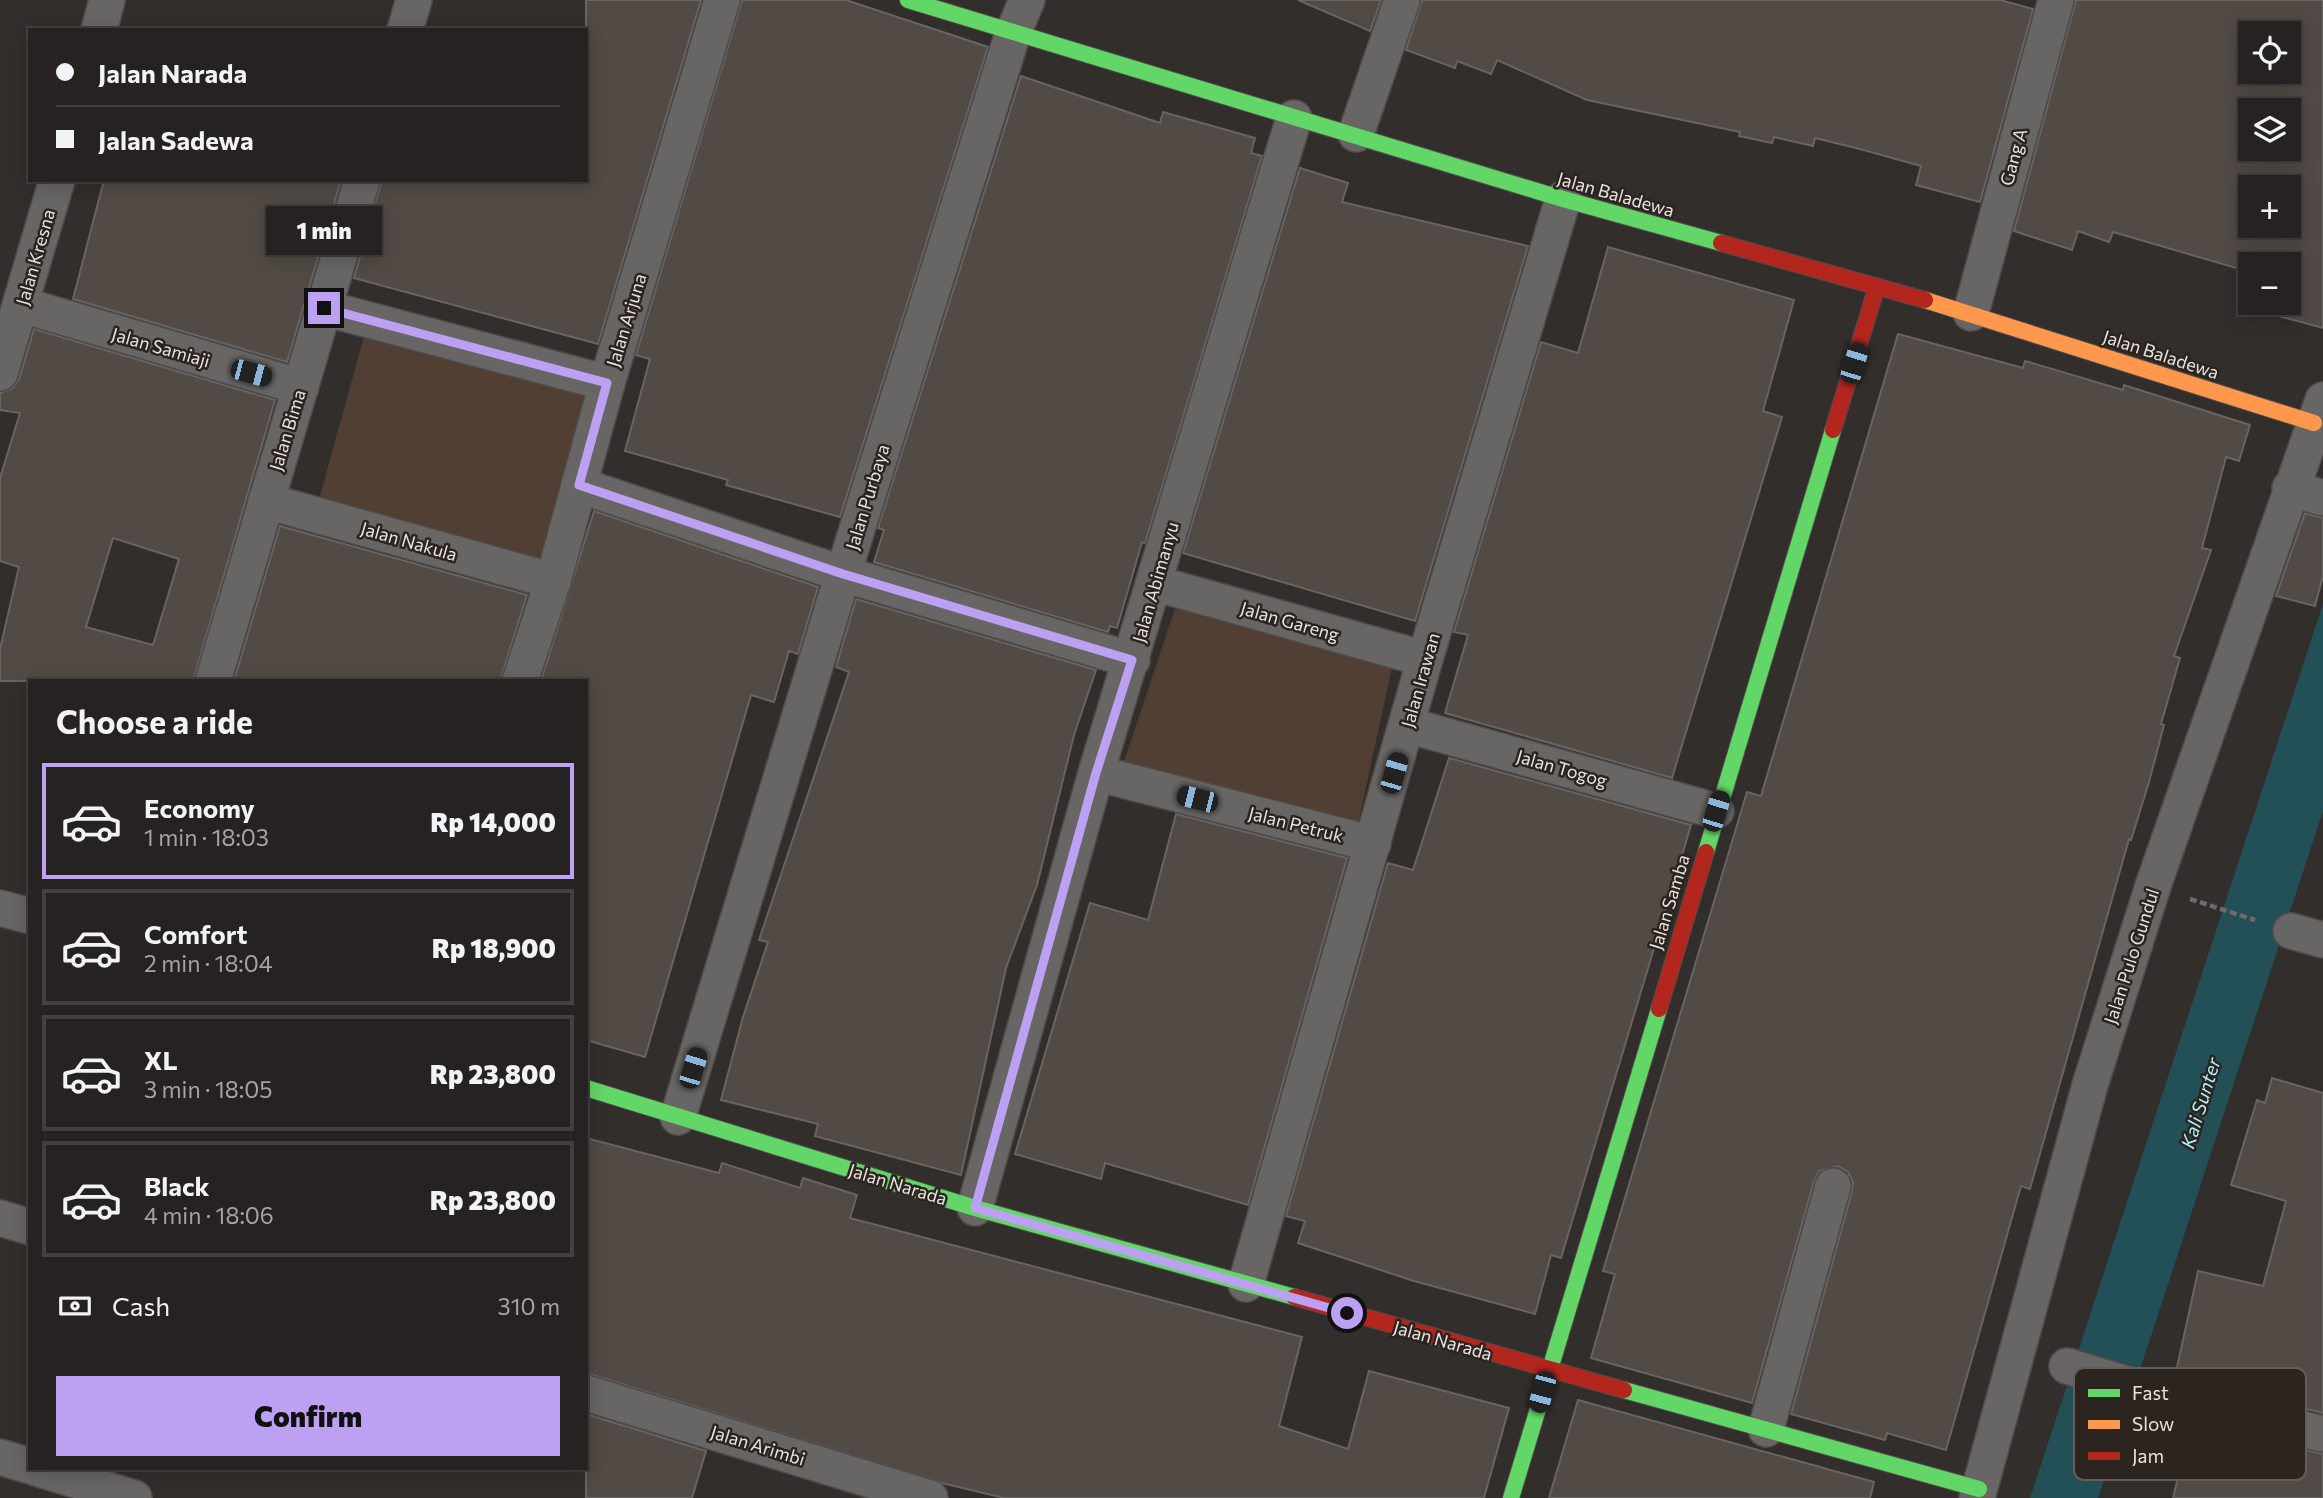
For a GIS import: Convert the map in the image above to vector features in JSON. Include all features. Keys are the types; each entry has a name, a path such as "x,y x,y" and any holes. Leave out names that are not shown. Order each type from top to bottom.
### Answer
{"street":[{"path":"100,28 107,0"},
{"path":"406,28 414,0"},
{"name":"Jalan Arjuna","path":"521,679 552,581 607,383 722,0"},
{"name":"Jalan Baladewa","path":"908,0 1021,15 1294,118 1363,116 1563,199 2319,412"},
{"path":"1363,116 1402,0"},
{"name":"Gang A","path":"1971,313 2046,3"},
{"name":"Jalan Purbaya","path":"678,1117 843,574 1021,15"},
{"name":"Jalan Abimanyu","path":"975,1208 1096,773 1294,118"},
{"name":"Jalan Kresna","path":"0,373 56,182"},
{"name":"Jalan Bima","path":"214,679 361,182"},
{"name":"Jalan Irawan","path":"1246,1284 1425,659 1563,199"},
{"name":"Jalan Samba","path":"1511,1498 1716,811 1877,286"},
{"name":"Jalan Samiaji","path":"22,305 301,387"},
{"path":"324,308 607,383"},
{"name":"Jalan Pulo Gundul","path":"1978,1493 2090,1085 2153,886 2310,494 2319,412"},
{"path":"579,485 843,574 1132,660"},
{"name":"Jalan Nakula","path":"266,501 552,581"},
{"name":"Jalan Gareng","path":"1154,583 1425,659"},
{"name":"Jalan Togog","path":"1407,725 1716,811"},
{"name":"Jalan Petruk","path":"1096,773 1373,844"},
{"path":"0,908 28,915"},
{"name":"Jalan Narada","path":"588,1089 975,1208 1766,1429 1978,1493"},
{"path":"1766,1429 1833,1186"},
{"path":"0,1218 28,1226"},
{"path":"2067,1366 2074,1368"},
{"name":"Jalan Arimbi","path":"588,1394 930,1498"},
{"path":"2306,1430 2323,1434"},
{"path":"0,1457 28,1465"},
{"path":"43,1470 134,1498"}],"path":[{"path":"2188,898 2307,936"}],"shaded area":[{"path":"365,333 585,395 538,564 318,503"},
{"path":"1176,606 1392,667 1358,824 1124,762"}],"water":[{"name":"Kali Sunter","path":"2323,604 2323,811 2141,1368 2074,1368 2074,1480 2104,1480 2098,1498 2030,1498"}],"building":[{"path":"586,0 701,0 598,344 354,278 381,182 588,182"},
{"path":"742,0 846,0 988,47 840,517 726,485 728,480 625,451 650,359 636,355"},
{"path":"1298,0 1381,0 1370,31"},
{"path":"1422,0 2000,0 2033,9 1980,202 1916,185 1921,166 1860,149 1815,138 1813,146 1774,137 1772,143 1739,136 1740,132 1587,100 1497,60 1491,74 1457,61 1455,68 1406,50"},
{"path":"2076,0 2323,0 2323,328 2275,315 2301,315 2301,252 2238,252 2238,268 2113,232 2109,242 2078,231 2072,250 2014,231"},
{"path":"1021,76 1160,123 1163,112 1255,138 1251,153 1262,156 1145,543 1142,542 1117,628 1110,626 1108,632 874,562 884,530 878,528"},
{"path":"1300,168 1348,183 1342,202 1528,246 1415,621 1183,553"},
{"path":"103,182 340,182 287,362 73,299"},
{"path":"1608,247 1794,300 1763,411 1782,417 1672,778 1445,713 1468,635 1454,632 1541,342 1578,353"},
{"path":"34,329 275,400 194,679 0,681 0,649 19,567 0,561 0,478 20,413 0,410 0,393 13,388 19,379","holes":["113,538 179,559 153,645 86,627"]},
{"path":"1898,334 2023,368 2025,361 2123,390 2124,385 2250,425 2239,461 2226,457 2202,548 2211,550 2174,656 2180,658 2161,724 2164,725 2149,782 2131,840 2129,839 2030,1189 2021,1186 1946,1450 1887,1433 1885,1440 1791,1414 1852,1191 1853,1182 1848,1172 1838,1166 1819,1171 1814,1181 1752,1403 1591,1358 1615,1274 1603,1271 1747,792 1761,796"},
{"path":"594,511 818,587 798,654 789,651 774,702 751,695 645,1057 588,1041 588,679 542,679"},
{"path":"2305,513 2323,518 2323,576 2315,606 2276,596"},
{"path":"280,526 527,595 501,679 235,679"},
{"path":"856,599 1096,670 1074,735 1037,885 1006,968 961,1175 815,1136 818,1124 721,1100 743,1017 768,942 759,940 849,672 836,667"},
{"path":"1449,758 1691,825 1561,1258 1551,1255 1535,1314 1414,1281 1298,1243 1305,1221 1286,1216 1388,863 1413,870"},
{"path":"1176,814 1347,858 1248,1205 1105,1163 1101,1179 1015,1154 1090,903 1148,920"},
{"path":"2272,1078 2323,1093 2323,1413 2306,1409 2306,1368 2177,1368 2198,1271 2263,1286 2286,1201 2231,1185 2257,1100 2265,1103"},
{"path":"588,1139 719,1173 722,1163 800,1188 803,1178 857,1195 850,1218 1302,1337 1279,1426 1348,1449 1369,1371 1509,1408 1484,1498 1004,1498 942,1483 588,1374"},
{"path":"1578,1400 1874,1482 1870,1498 1549,1498"},
{"path":"588,1415 706,1451 692,1498 586,1498"},
{"path":"2306,1450 2323,1454 2323,1498 2173,1498 2177,1480 2306,1480"}],"traffic: fast":[{"path":"908,0 1563,199 1721,243"},
{"path":"1706,852 1833,430"},
{"path":"1511,1498 1659,1009"},
{"path":"588,1089 975,1208 1294,1297"},
{"path":"1624,1390 1979,1489"}],"traffic: slow":[{"path":"1925,300 2314,423"}],"traffic: jam":[{"path":"1721,243 1925,300"},
{"path":"1833,430 1877,286"},
{"path":"1659,1009 1706,852"},
{"path":"1294,1297 1624,1390"}],"route":[{"path":"324,308 607,383 579,485 843,574 1132,660 1096,773 975,1208 1347,1313"}]}
